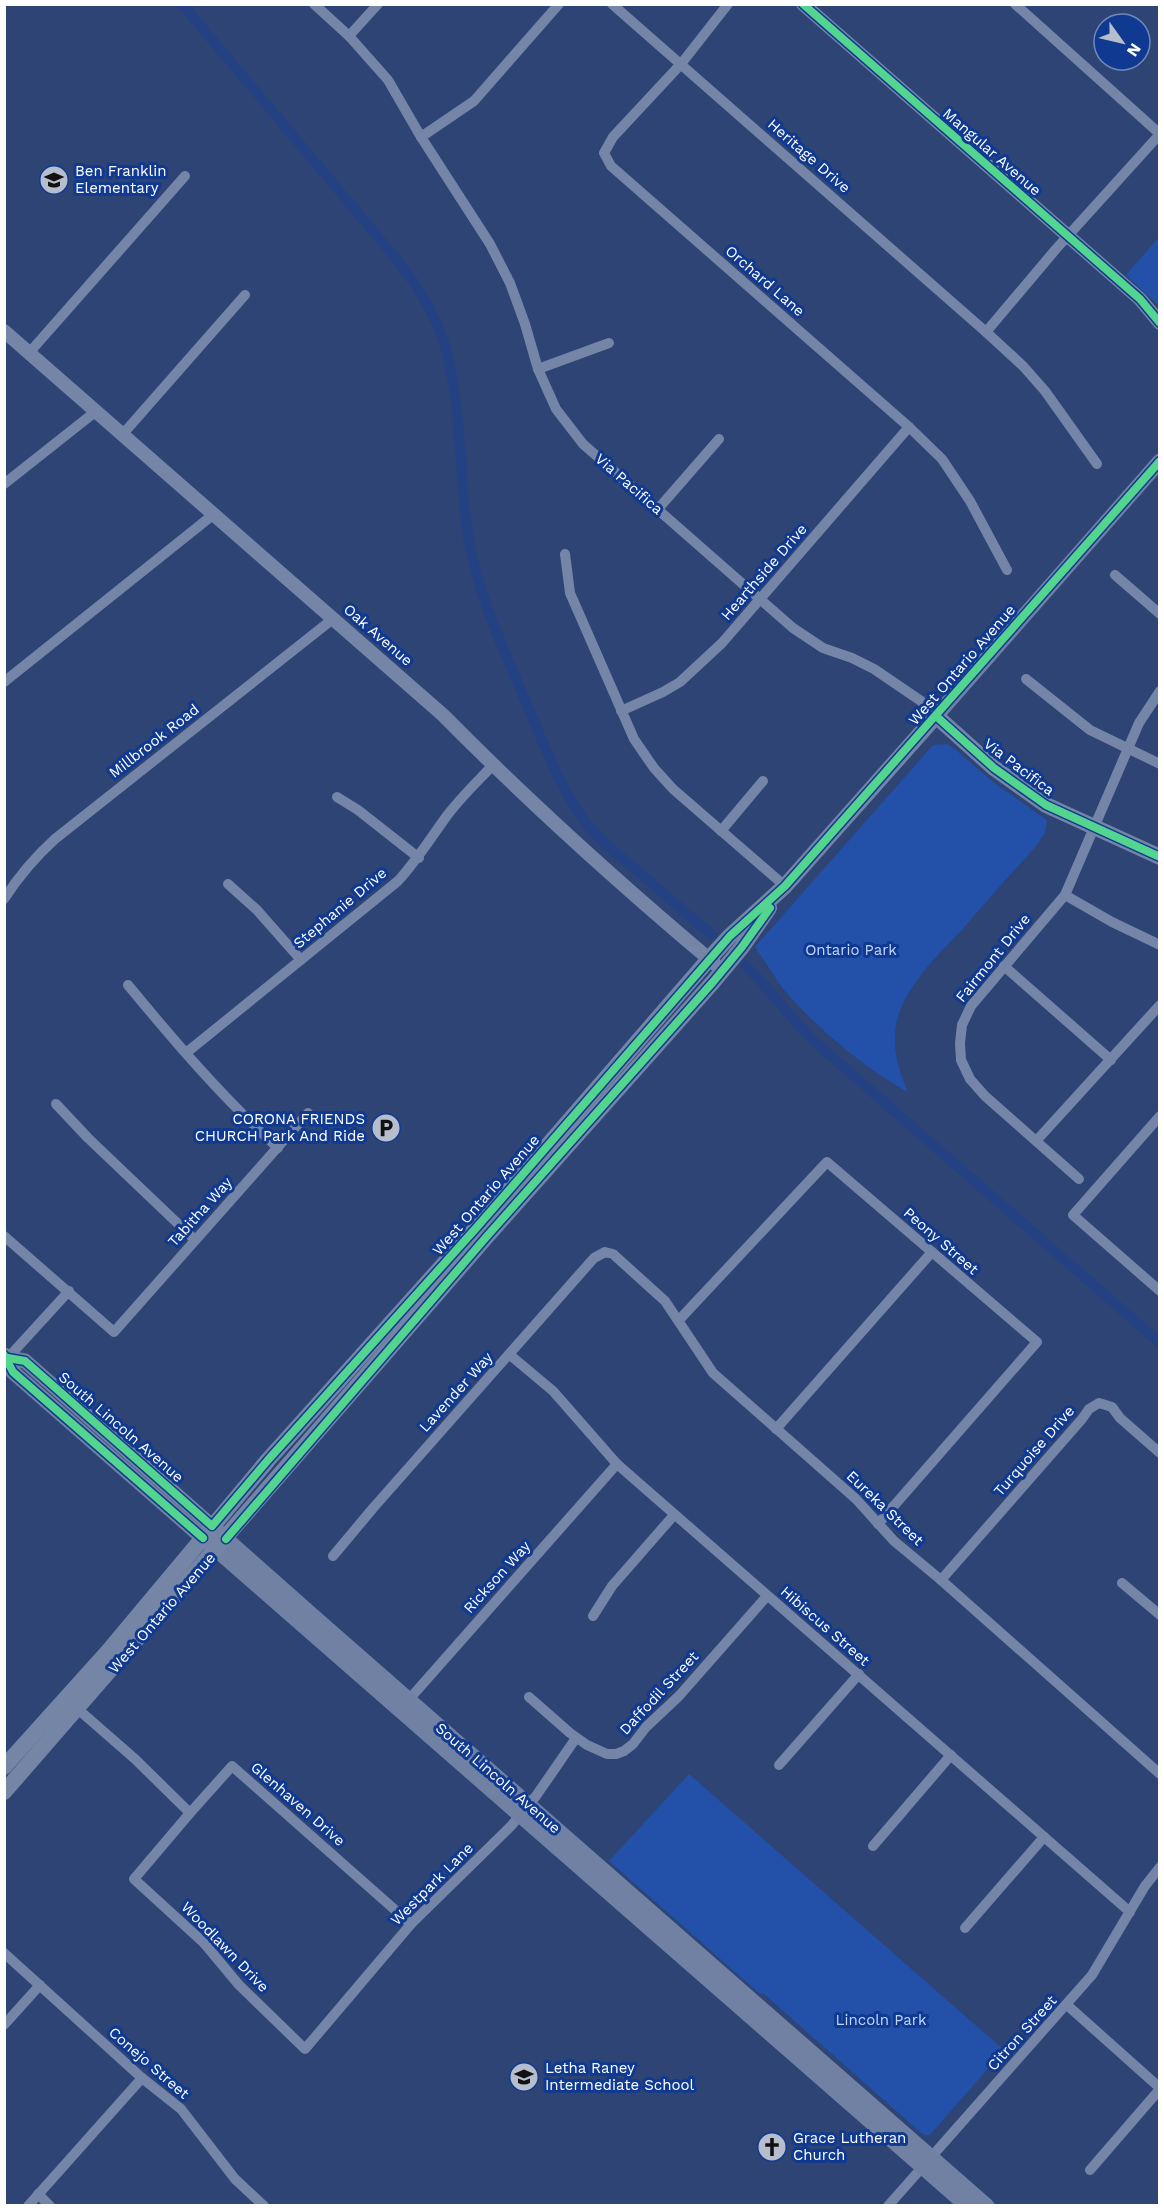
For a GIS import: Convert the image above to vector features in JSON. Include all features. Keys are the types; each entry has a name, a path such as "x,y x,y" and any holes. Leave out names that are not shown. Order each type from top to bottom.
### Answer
{"main road":[{"name":"West Ontario Avenue","path":"4,1792 72,1704 111,1648 268,1460 477,1227 709,959 730,936 785,886 1160,461"},
{"name":"Via Pacifica","path":"936,716 994,768 1047,805 1160,857"},
{"name":"West Ontario Avenue","path":"4,1767 72,1704 221,1544 488,1235 723,970 785,886"},
{"name":"South Lincoln Avenue","path":"6,1358 13,1372 221,1544 927,2162 987,2205"},
{"name":"South Lincoln Avenue","path":"927,2162 967,2205"}],"street":[{"name":"Via Pacifica","path":"314,4 349,36 388,80 490,244 510,283 538,369 556,409 583,444 793,628 823,648 874,669 921,701 936,716"},
{"path":"349,36 378,4"},
{"path":"422,137 474,101 559,4"},
{"name":"Heritage Drive","path":"612,4 1023,366 1045,391 1096,464"},
{"path":"681,64 728,4"},
{"name":"Mangular Avenue","path":"803,4 1140,299 1160,323"},
{"path":"986,332 1067,236 1160,134 1015,4"},
{"name":"Orchard Lane","path":"681,64 613,137 604,153 611,166 909,427 942,459 970,501 1007,570"},
{"path":"29,353 185,176"},
{"path":"122,435 245,295"},
{"name":"Oak Avenue","path":"4,331 444,715 592,859 723,970"},
{"path":"538,369 609,343"},
{"path":"4,484 95,412"},
{"name":"Hearthside Drive","path":"621,711 663,692 693,671 722,643 909,427"},
{"path":"658,509 719,439"},
{"path":"4,681 214,514"},
{"path":"565,554 570,593 634,740 654,768 694,809 785,886"},
{"path":"1115,575 1160,614"},
{"name":"Millbrook Road","path":"4,899 18,876 54,839 334,618"},
{"path":"1026,678 1090,730 1160,764"},
{"name":"Fairmont Drive","path":"1079,1179 985,1096 970,1079 961,1060 962,1025 971,1006 1065,895 1139,723 1160,691"},
{"name":"Stephanie Drive","path":"186,1053 398,881 418,858 445,818 493,765"},
{"path":"721,831 763,781"},
{"path":"337,797 358,810 418,858"},
{"path":"228,884 257,910 301,960"},
{"path":"1065,895 1112,922 1160,945"},
{"path":"1004,966 1111,1060"},
{"path":"128,985 247,1121 278,1148"},
{"path":"1037,1140 1160,1005"},
{"path":"56,1104 88,1138 194,1239"},
{"name":"Tabitha Way","path":"69,1291 114,1332 308,1113"},
{"path":"1160,1116 1073,1215 1160,1291"},
{"name":"Peony Street","path":"679,1320 827,1162 1037,1342 878,1524"},
{"path":"4,1236 69,1291 6,1358"},
{"name":"Eureka Street","path":"605,1252 613,1254 665,1301 713,1373 856,1499 894,1541 1160,1774"},
{"name":"Lavender Way","path":"333,1556 594,1258 605,1252"},
{"path":"776,1429 932,1252"},
{"name":"Hibiscus Street","path":"510,1354 553,1391 617,1464 1130,1912"},
{"name":"Turquoise Drive","path":"941,1580 1089,1409 1099,1403 1112,1407 1120,1418 1160,1453"},
{"name":"Rickson Way","path":"404,1705 617,1464"},
{"path":"593,1616 612,1586 674,1515"},
{"path":"1122,1583 1160,1615"},
{"name":"Daffodil Street","path":"529,1697 576,1738 607,1754 624,1751 633,1744 646,1726 679,1696 767,1596"},
{"path":"779,1765 859,1674"},
{"path":"72,1704 135,1759 190,1813"},
{"name":"Westpark Lane","path":"305,2049 411,1924 468,1870 524,1810 576,1738"},
{"path":"873,1846 951,1755"},
{"name":"Glenhaven Drive","path":"190,1813 232,1766 411,1924"},
{"name":"Woodlawn Drive","path":"190,1813 134,1879 204,1943 239,1985 305,2049"},
{"path":"965,1928 1044,1837"},
{"name":"Citron Street","path":"888,2205 1067,2006 1092,1975 1145,1886 1160,1867"},
{"name":"Conejo Street","path":"4,1953 142,2078 181,2109 236,2179 264,2205"},
{"path":"4,2025 40,1985"},
{"path":"1067,2006 1160,2089 1090,2170"},
{"path":"28,2205 142,2078"},
{"path":"39,2194 51,2205"}],"green space":[{"path":"1159,237 1159,306 1126,275"},
{"name":"Ontario Park","path":"947,744 993,782 1047,820 1045,833 1036,846 924,971 900,1010 895,1043 899,1068 908,1092 875,1072 807,1015 781,986 755,947 933,745"},
{"name":"Lincoln Park","path":"689,1774 1004,2050 930,2135 920,2132 609,1861"}],"waterway":[{"path":"182,4 389,250 428,306 444,343 450,367 457,415 468,536 478,580 502,645 554,767 577,811 599,838 712,935"},
{"path":"745,965 814,1041 1160,1343"}],"cycle path":[{"path":"803,4 1140,299 1160,323"},
{"path":"8,1358 25,1361 212,1526 268,1460 477,1227 730,936 785,886 1160,461"},
{"path":"936,716 994,768 1046,805 1160,857"},
{"path":"226,1539 488,1235 713,982 770,908"},
{"path":"4,1355 13,1372 203,1538"}],"place":[{"name":"Ben Franklin Elementary","path":"54,180"},
{"name":"CORONA FRIENDS CHURCH Park And Ride","path":"386,1128"},
{"name":"Letha Raney Intermediate School","path":"524,2077"},
{"name":"Grace Lutheran Church","path":"772,2147"}]}
